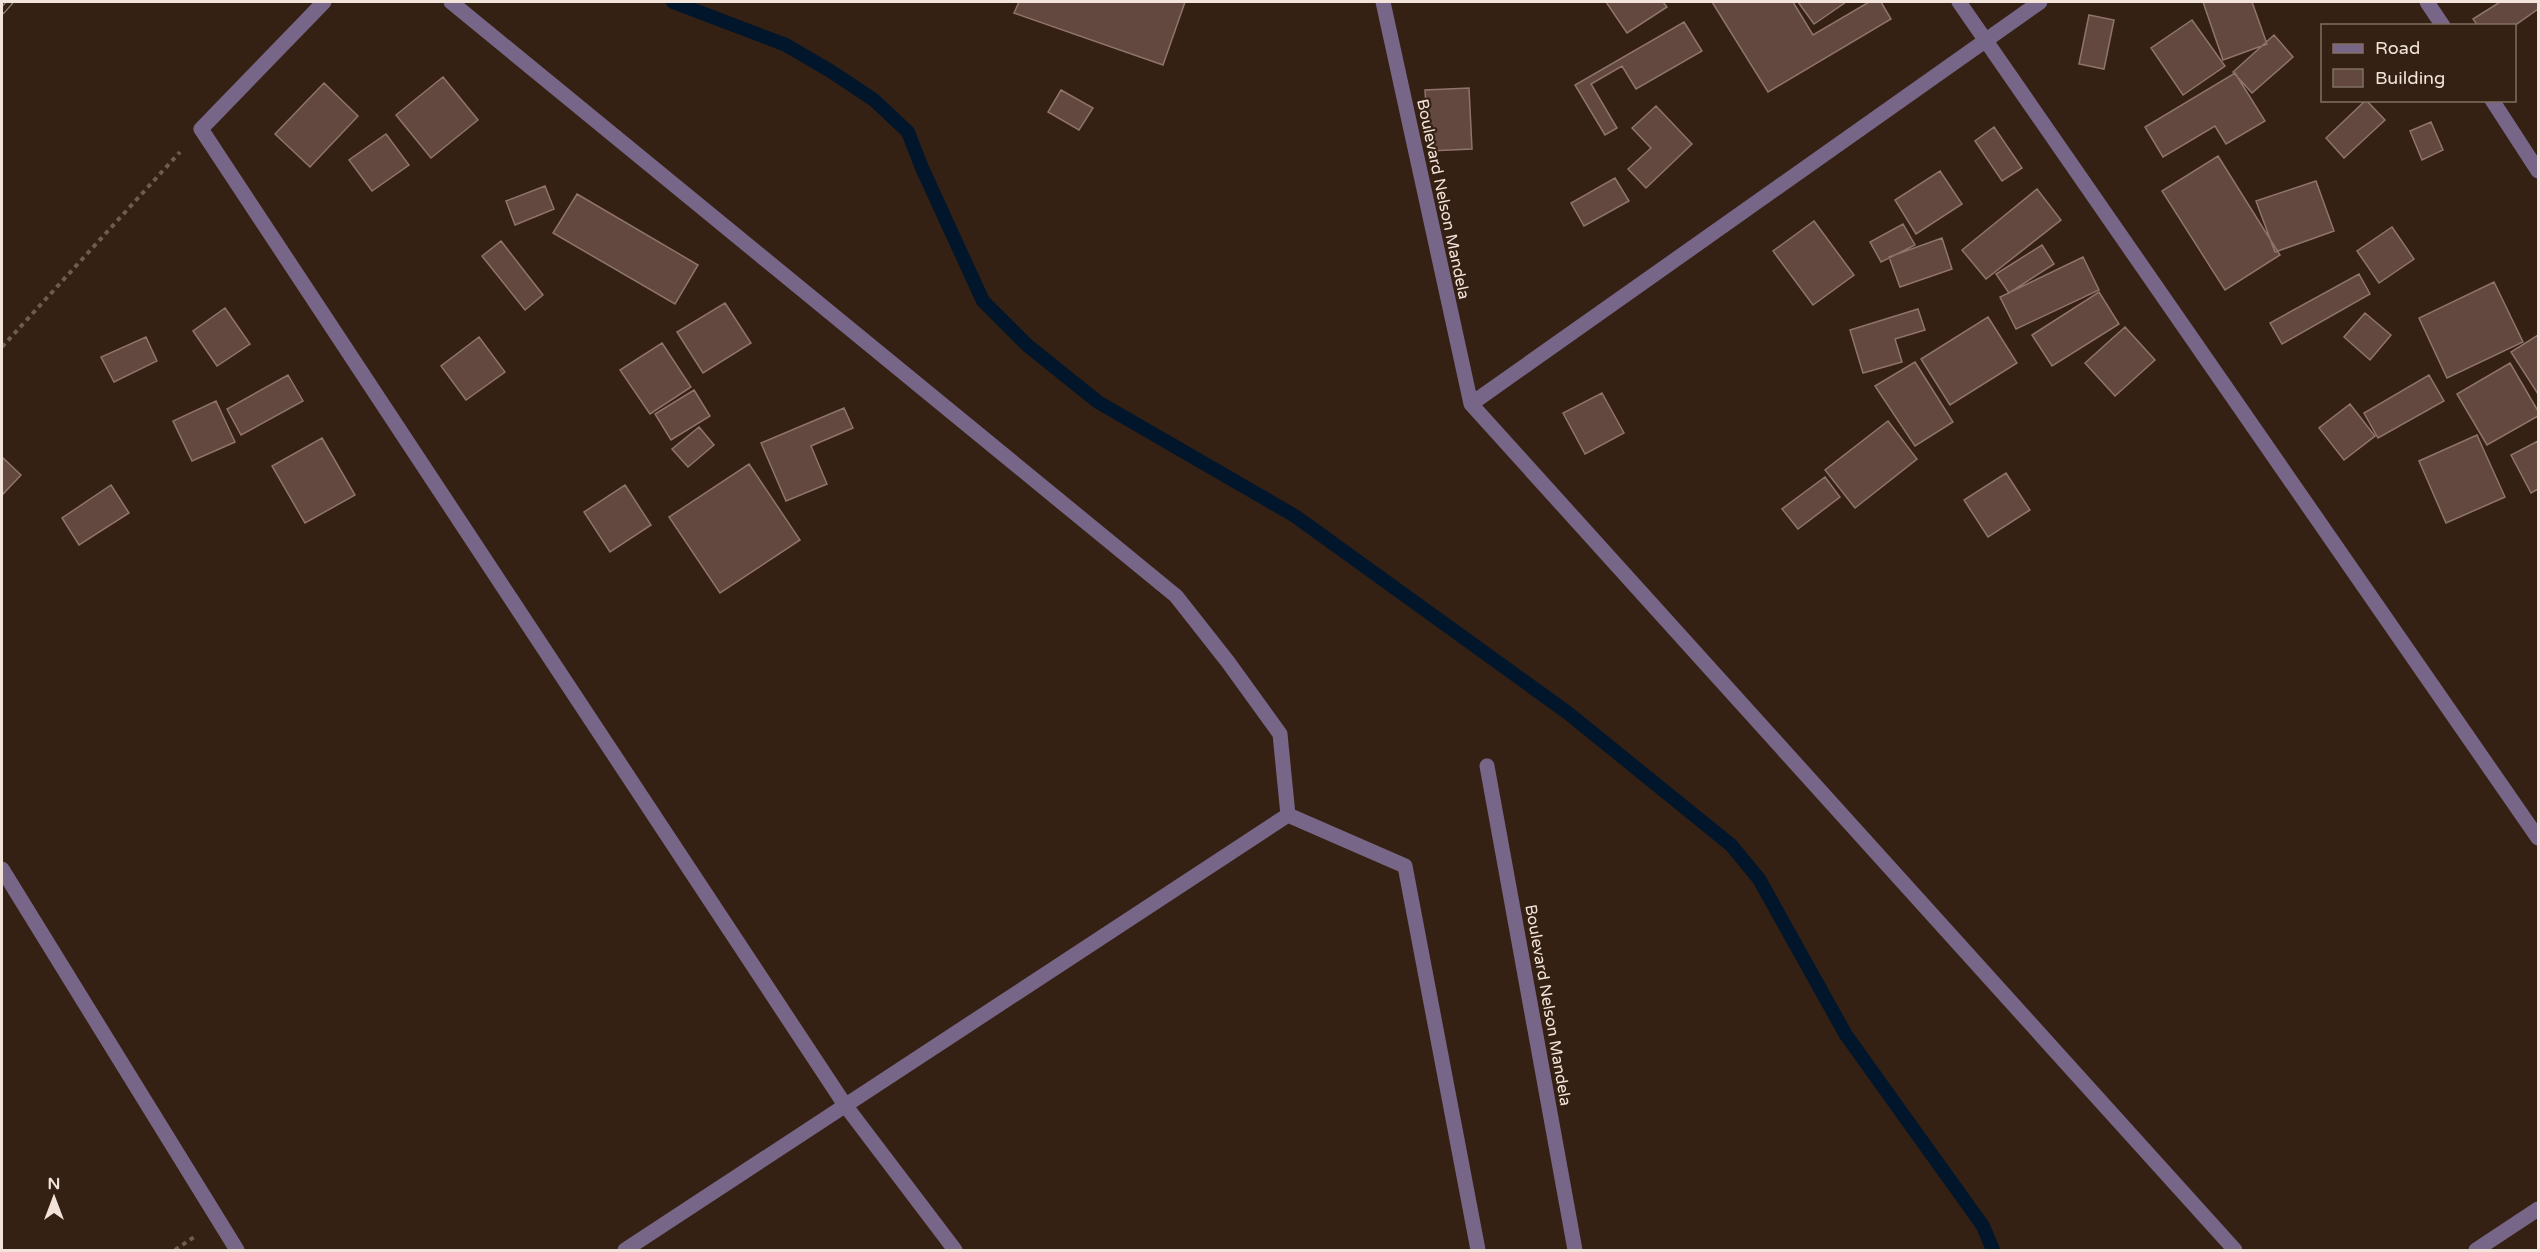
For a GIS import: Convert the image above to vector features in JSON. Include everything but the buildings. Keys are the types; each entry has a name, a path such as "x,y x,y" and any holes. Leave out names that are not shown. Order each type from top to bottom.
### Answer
{"street":[{"path":"324,2 201,129 845,1105 955,1251"},
{"path":"451,2 1176,596 1228,662 1280,734 1288,815"},
{"name":"Boulevard Nelson Mandela","path":"1383,2 1471,404"},
{"path":"1959,2 2538,838"},
{"path":"2040,2 1471,404 2235,1251"},
{"path":"2427,2 2442,24"},
{"path":"2493,102 2538,171"},
{"name":"Boulevard Nelson Mandela","path":"1487,766 1575,1251"},
{"path":"624,1251 1288,815"},
{"path":"1288,815 1405,866 1478,1251"},
{"path":"2,869 237,1251"},
{"path":"2476,1251 2538,1209"}],"path":[{"path":"2,347 201,129"}],"waterway":[{"path":"673,2 786,45 874,100 908,132 922,168 983,301 1027,345 1098,402 1295,516 1568,713 1731,845 1759,879 1846,1035 1983,1226 1993,1250"}],"railway":[{"path":"2,11 10,2"}]}
